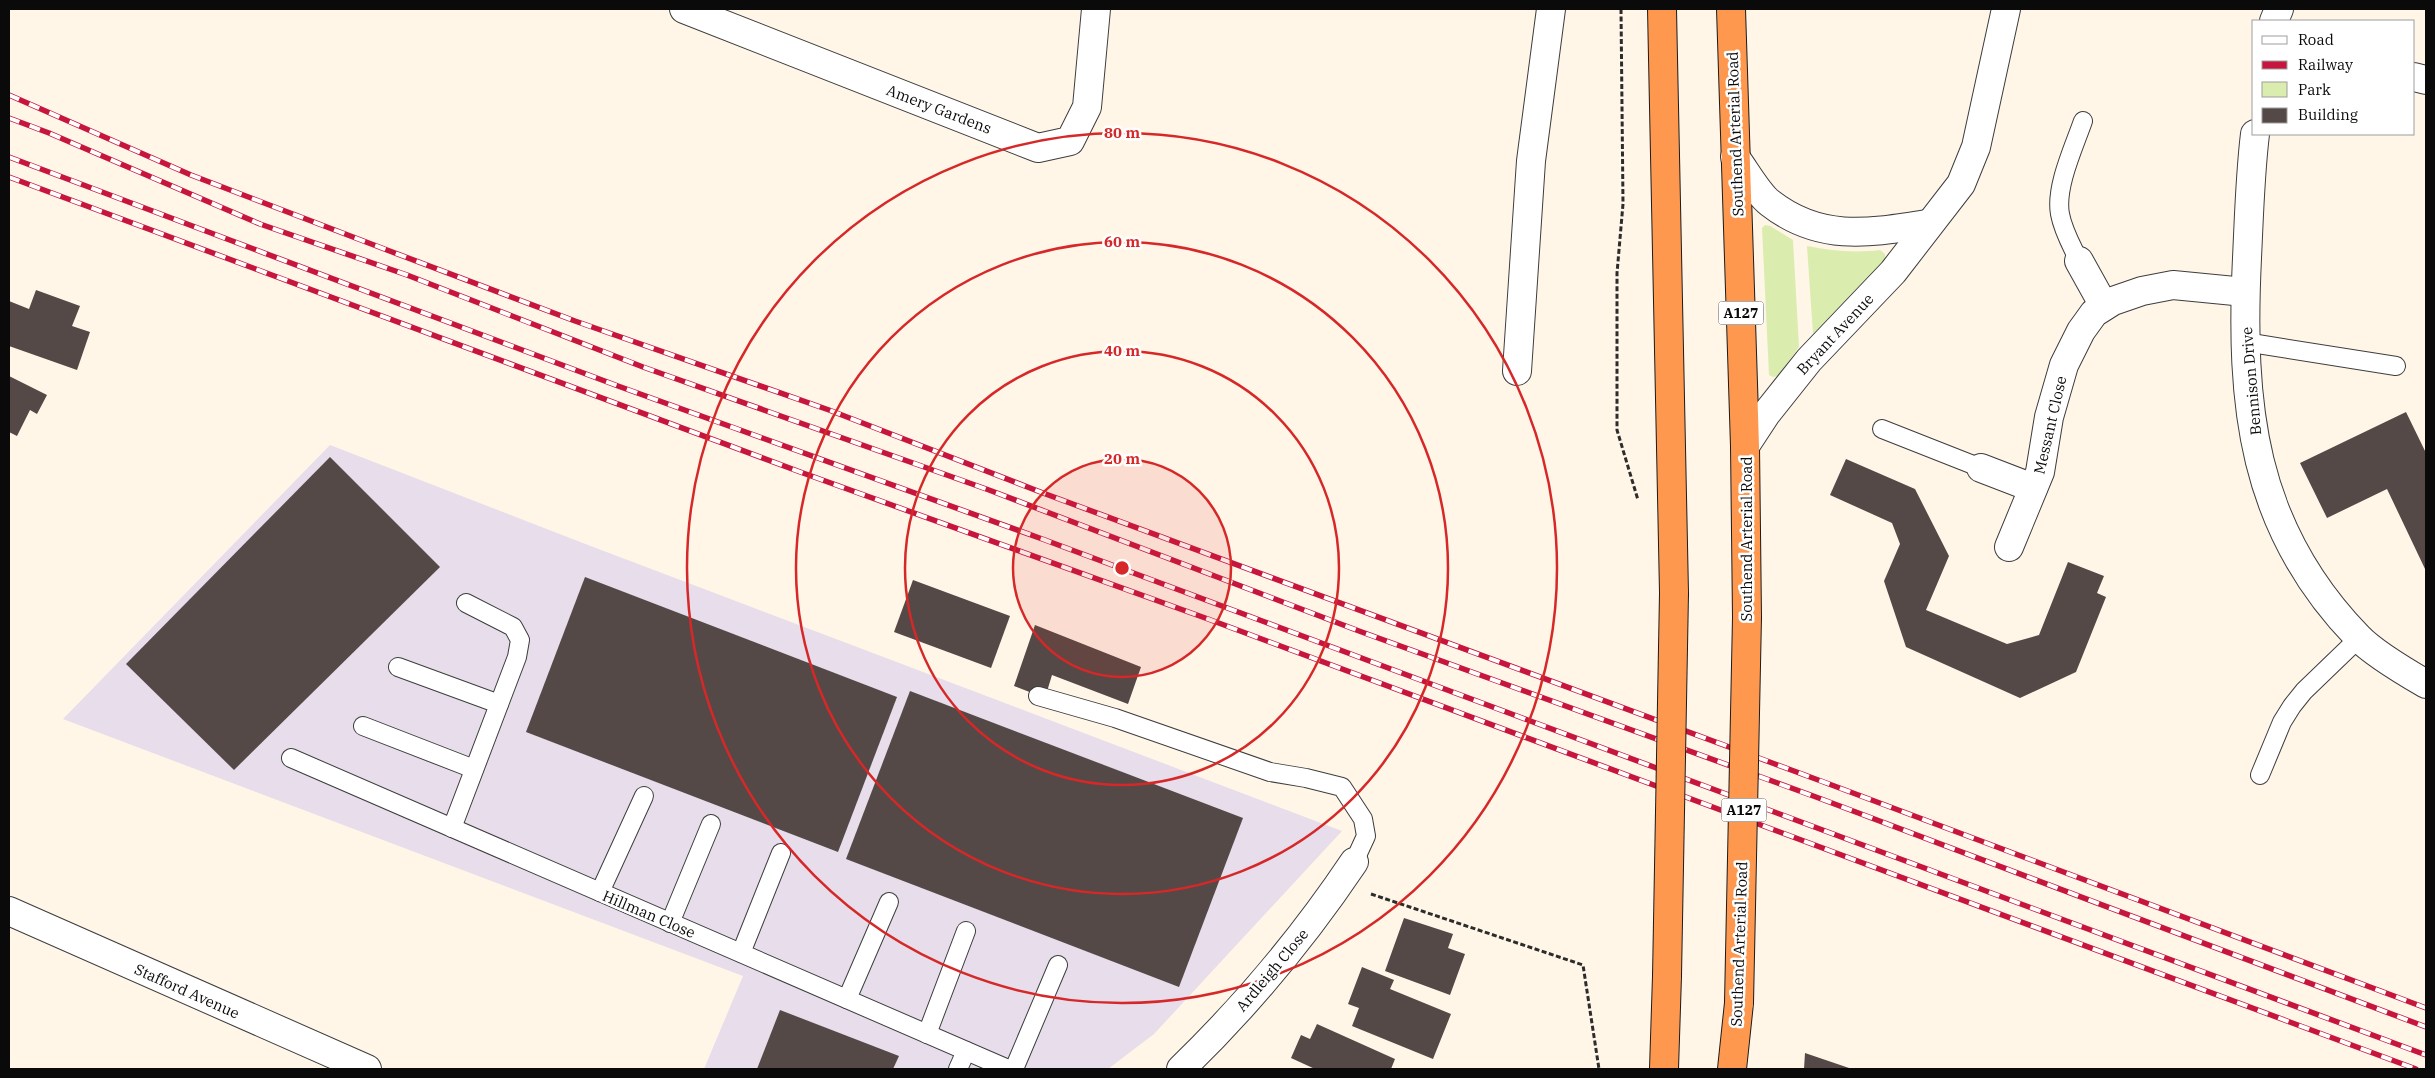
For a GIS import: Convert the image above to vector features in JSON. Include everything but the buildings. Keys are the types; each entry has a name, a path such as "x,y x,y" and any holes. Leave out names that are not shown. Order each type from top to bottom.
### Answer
{"highway":[{"path":"1662,9 1674,593 1664,1069"},
{"name":"Southend Arterial Road","path":"1731,9 1745,446 1746,617 1739,1003 1732,1069"}],"street":[{"name":"Amery Gardens","path":"684,9 1038,148 1070,141 1087,107 1096,9"},
{"path":"1517,371 1530,161 1551,9"},
{"name":"Bryant Avenue","path":"1745,446 1766,414 1809,360 1893,272 1960,184 1976,147 2006,9"},
{"name":"Bennison Drive","path":"2255,135 2251,166 2245,342 2250,413 2270,500 2290,546 2326,598 2359,638 2426,684"},
{"path":"1735,157 1768,202 1798,221 1842,233 1877,232 1928,224"},
{"path":"2079,261 2104,306"},
{"name":"Messant Close","path":"2009,547 2040,472 2049,417 2064,365 2081,331 2094,313 2104,306 2142,291 2173,285 2246,292"},
{"path":"1981,468 2033,488"},
{"name":"Ardleigh Close","path":"1181,1069 1227,1023 1291,950 1347,873"},
{"name":"Stafford Avenue","path":"9,911 367,1069"}],"lane":[{"path":"2079,261 2066,236 2060,214 2059,197 2083,121"},
{"path":"2245,342 2396,366"},
{"path":"1882,429 1981,468"},
{"path":"452,828 517,657 520,640 512,627 466,603"},
{"path":"2260,775 2282,722 2292,706 2304,691 2359,638"},
{"path":"398,667 499,704"},
{"path":"1038,696 1115,718 1270,772 1342,787 1363,819 1366,836 1347,873"},
{"path":"363,726 474,769"},
{"name":"Hillman Close","path":"291,758 1008,1069"},
{"path":"600,892 644,796"},
{"path":"670,923 711,824"},
{"path":"741,953 781,852"},
{"path":"846,999 889,902"},
{"path":"927,1034 966,931"},
{"path":"1014,1069 1058,965"},
{"path":"958,1069 966,1051"}],"path":[{"path":"1621,9 1623,204 1617,273 1617,430 1638,503"},
{"path":"1347,873 1583,966 1599,1069"}],"shaded area":[{"path":"330,445 1342,831 1154,1034 1108,1069 704,1069 743,976 63,719"}],"green space":[{"path":"1765,225 1793,240 1799,347 1778,376 1773,377 1769,375 1762,228"},
{"path":"1807,246 1844,251 1880,250 1885,254 1885,259 1813,334"}],"railway":[{"path":"9,95 191,175 387,250 575,321 829,410 1043,493 1821,781 2426,1008"},
{"path":"9,118 49,133 260,224 407,275 643,367 989,490 1359,631 1816,797 2426,1027"},
{"path":"9,157 618,386 1045,540 2426,1055"},
{"path":"9,177 803,473 1208,619 2416,1069"}]}
